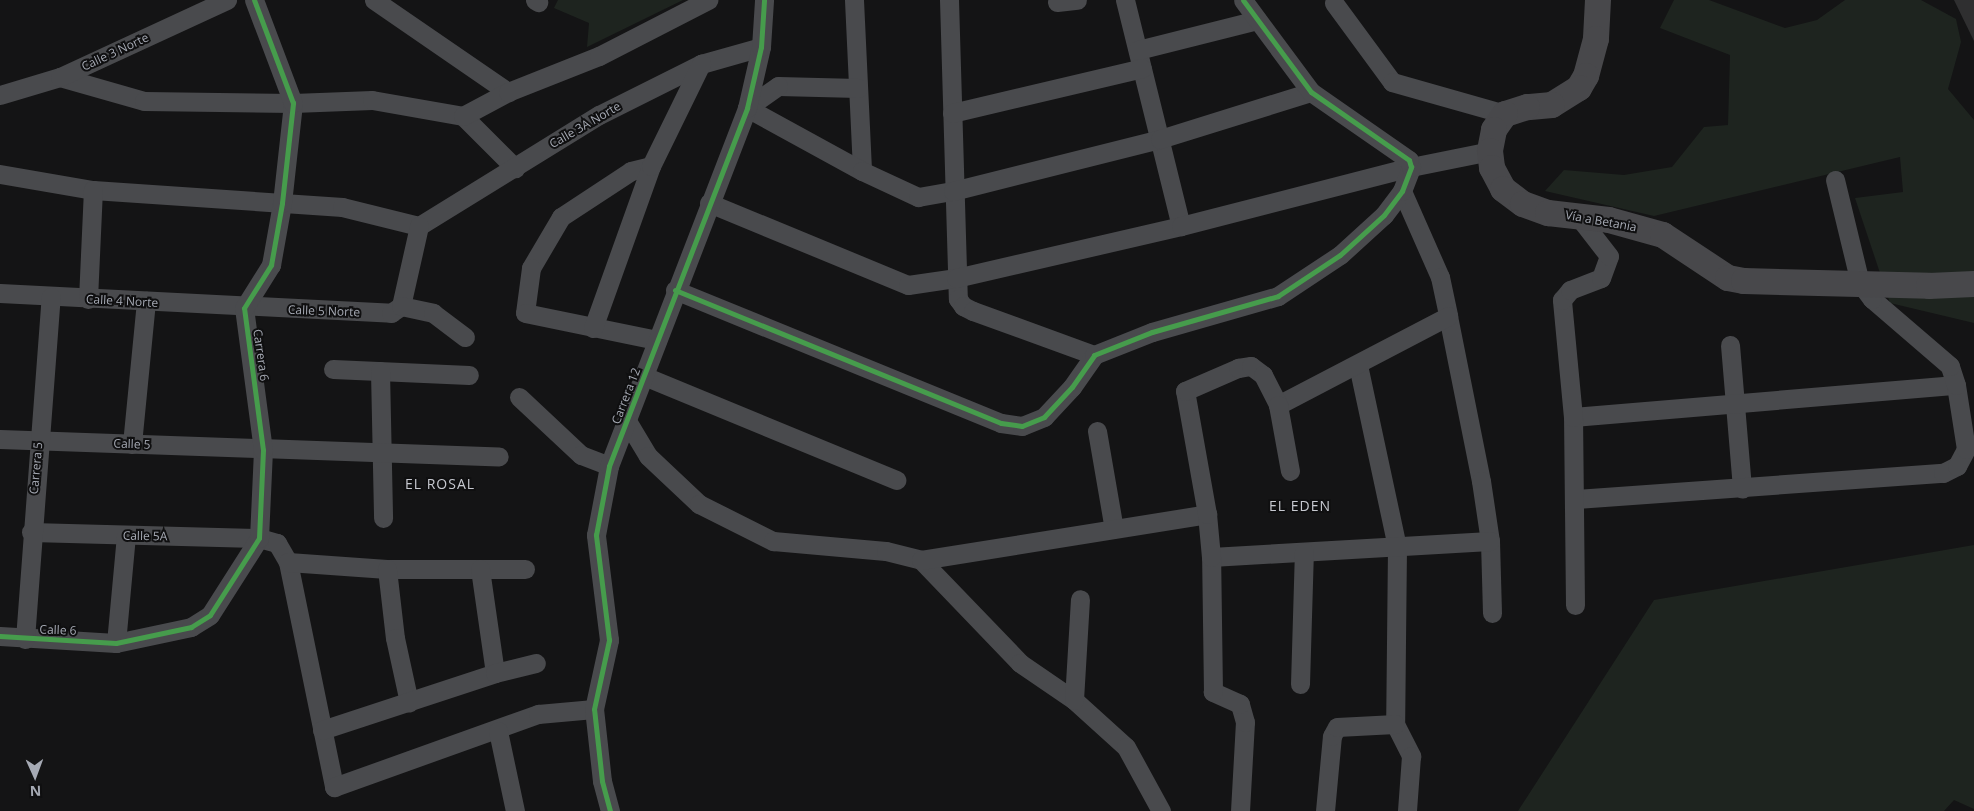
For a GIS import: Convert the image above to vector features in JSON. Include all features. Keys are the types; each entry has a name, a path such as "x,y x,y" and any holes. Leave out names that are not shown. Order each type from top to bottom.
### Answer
{"street":[{"name":"Calle 3 Norte","path":"0,95 60,77 227,0"},
{"path":"244,308 271,264 282,203 293,104 254,0"},
{"path":"374,0 508,92"},
{"path":"463,116 508,92 599,56 708,0"},
{"name":"Carrera 12","path":"610,811 602,781 594,709 609,640 596,535 609,466 675,290 747,108 761,47 764,0"},
{"path":"854,0 862,171"},
{"path":"948,0 958,299 963,306 1094,355"},
{"path":"1056,2 1077,0"},
{"path":"1125,0 1181,226"},
{"path":"675,290 1000,423 1022,426 1044,417 1072,387 1094,355 1152,332 1278,296 1340,255 1384,215 1402,191 1411,168 1404,154 1311,92 1242,0"},
{"path":"1334,3 1392,82 1505,114 1527,107 1552,105 1579,88 1586,76 1596,39 1598,0"},
{"path":"952,113 1140,59 1257,20"},
{"name":"Calle 3A Norte","path":"419,226 600,114 701,64 761,47"},
{"path":"593,328 651,166 701,64"},
{"path":"60,77 144,100 293,104 372,100 463,116 515,168"},
{"path":"858,88 778,86 747,108 862,171 918,197 953,191 1160,139 1311,92"},
{"name":"Vía a Betania","path":"1505,114 1494,130 1490,151 1495,176 1504,189 1523,204 1548,213 1626,224 1663,236 1728,278 1765,282 1929,286 1974,284"},
{"path":"709,203 908,285 956,278 1181,226 1411,168 1490,151"},
{"path":"651,166 631,171 561,217 531,268 525,314 657,340"},
{"path":"0,174 93,190 342,207 419,226 401,306 433,313 465,337"},
{"path":"1576,499 1943,473 1957,466 1966,449 1956,385 1950,366 1872,299 1860,283 1835,180"},
{"path":"88,299 93,190"},
{"path":"1402,191 1440,277 1482,482 1490,542 1492,613"},
{"path":"1575,605 1576,499 1573,417 1562,300 1570,290 1601,278 1609,256 1578,216"},
{"name":"Calle 4 Norte","path":"0,293 244,308"},
{"name":"Carrera 5","path":"25,639 31,532 51,297"},
{"path":"132,444 146,301"},
{"name":"Calle 5 Norte","path":"244,308 391,313 401,306"},
{"name":"Carrera 6","path":"116,642 201,622 210,615 259,538 263,450 244,308"},
{"path":"1278,405 1358,365 1448,316"},
{"path":"1730,345 1742,488"},
{"path":"1358,365 1396,547 1395,724 1411,756 1406,811"},
{"path":"1240,811 1245,722 1240,704 1213,692 1211,557 1207,514 1185,391 1251,366 1263,375 1278,405 1290,470"},
{"path":"333,369 469,375"},
{"path":"380,371 382,518"},
{"path":"644,376 896,480"},
{"path":"1573,417 1956,385"},
{"path":"519,397 581,454 609,466"},
{"path":"627,421 648,456 699,504 773,541 886,551 921,560 1207,514"},
{"path":"1097,431 1114,529"},
{"name":"Calle 5","path":"0,439 263,450 499,456"},
{"name":"Calle 5A","path":"31,532 259,538"},
{"path":"116,642 126,536"},
{"path":"259,538 277,543 288,562 334,787 498,731 538,714 594,709"},
{"path":"1211,557 1490,542"},
{"path":"1300,684 1304,552"},
{"path":"921,560 1020,663 1074,700 1126,747 1161,811"},
{"path":"288,562 387,569 525,569"},
{"path":"387,569 395,638 410,702"},
{"path":"480,569 495,673"},
{"path":"1074,700 1080,599"},
{"name":"Calle 6","path":"0,636 25,639 116,642"},
{"path":"322,730 495,673 536,663"},
{"path":"1325,811 1332,736 1337,727 1395,724"},
{"path":"498,731 515,811"}],"shaded area":[{"path":"558,0 683,0 587,47 589,23 554,8"},
{"path":"1674,0 1709,0 1785,28 1817,20 1845,0 1921,0 1956,19 1961,42 1948,89 1974,120 1974,323 1890,303 1855,198 1903,192 1900,157 1654,216 1545,191 1564,170 1624,175 1672,167 1704,127 1728,125 1730,55 1660,28"},
{"path":"1974,545 1974,809 1954,800 1944,811 1518,811 1654,600"}],"building":[{"path":"1954,0 1974,0 1974,41"}],"cycle path":[{"path":"0,636 116,643 191,627 210,615 259,538 263,450 244,308 271,265 282,203 293,103 254,0"},
{"path":"610,811 602,781 594,709 609,640 596,535 609,466 747,108 761,47 764,0"},
{"path":"675,290 1001,423 1022,426 1044,417 1072,387 1094,355 1152,332 1278,296 1340,255 1384,215 1402,191 1411,167 1409,160 1311,92 1243,0"}],"district":[{"name":"EL ROSAL","path":"440,484"},
{"name":"EL EDEN","path":"1300,506"}]}
